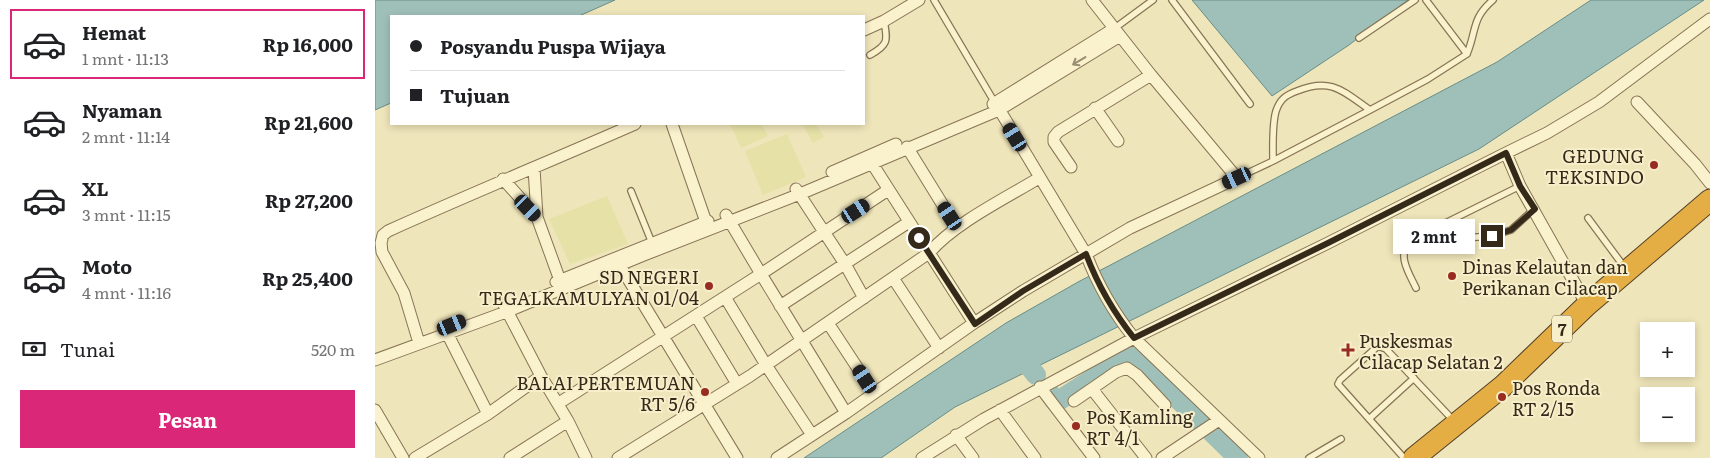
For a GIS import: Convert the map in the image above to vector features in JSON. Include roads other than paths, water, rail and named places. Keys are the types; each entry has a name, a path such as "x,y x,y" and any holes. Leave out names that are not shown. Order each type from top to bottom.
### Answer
{"highway":[{"name":"7","path":"1414,458 1503,386 1587,305 1710,200"}],"street":[{"path":"865,30 884,21 919,0"},
{"path":"777,458 846,413 1023,291 1130,228 1237,178 1151,75 1092,0"},
{"path":"922,458 956,435 1040,387 1134,338 1547,133 1599,102 1710,19"},
{"path":"375,353 447,333 561,284 798,191 997,106 1118,32"},
{"path":"1071,167 1055,142 1054,137 1058,132 1151,75"},
{"path":"1637,102 1695,164 1710,183"},
{"path":"997,106 1086,254 1091,269 1125,326 1134,338 1216,422 1259,458"},
{"path":"1095,108 1118,141"},
{"path":"418,340 404,293 382,252 381,243 383,236 388,231 633,125"},
{"path":"672,125 706,222"},
{"path":"870,160 907,147 927,136"},
{"path":"907,147 957,228"},
{"path":"1506,153 1520,186 1535,209 1587,305"},
{"path":"870,160 975,324"},
{"path":"534,168 537,217 561,284"},
{"path":"618,458 766,365 929,253 957,228 1039,178"},
{"path":"503,180 537,217"},
{"path":"559,403 664,337 888,190"},
{"path":"798,191 845,264 864,298"},
{"path":"618,262 652,242 706,222 727,218"},
{"path":"727,218 846,413"},
{"path":"780,306 909,222"},
{"path":"618,262 737,458"},
{"path":"893,278 939,348"},
{"path":"725,297 766,365 812,435"},
{"path":"375,360 418,340 505,308"},
{"path":"505,308 541,376 559,403 585,458"},
{"path":"696,316 737,384"},
{"path":"828,323 874,393"},
{"path":"447,333 488,414"},
{"path":"1074,400 1116,372 1127,368 1137,375 1165,405"},
{"path":"415,458 488,414 541,376"},
{"path":"1040,387 1094,458"},
{"path":"1092,389 1146,458"},
{"path":"375,410 403,458"},
{"path":"1000,410 1035,458"},
{"path":"510,458 568,421"},
{"path":"1162,458 1175,454 1216,422"},
{"path":"956,435 973,458"}],"lane":[{"path":"934,0 997,106"},
{"path":"1118,32 1153,0"},
{"path":"1172,0 1250,104"},
{"path":"1359,38 1415,0"},
{"path":"1426,0 1467,54"},
{"path":"1237,178 1428,79 1467,54 1477,20 1482,10 1493,0"},
{"path":"870,55 883,48 886,43 884,21"},
{"path":"1273,161 1275,112 1285,96 1310,86 1321,84 1345,92 1370,110"},
{"path":"1415,288 1403,257 1404,247 1409,242 1520,186"},
{"path":"631,190 652,242"},
{"path":"1439,228 1463,238 1492,236 1511,230 1535,209"},
{"path":"1588,218 1627,271"},
{"path":"1404,458 1339,386 1339,381 1378,346 1386,349 1456,423"},
{"path":"1369,419 1413,378"},
{"path":"1309,458 1341,439"}],"water":[{"path":"375,0 615,0 581,15 390,15 390,103 375,110"},
{"path":"1192,0 1408,0 1349,45 1272,96"},
{"path":"1591,0 1704,0 1479,149 955,407 881,458 804,458 1006,323 1078,282 1497,62"}],"waterway":[{"path":"1016,350 1036,375"},
{"path":"1049,392 1054,400 1058,401 1128,356 1137,359 1238,458"}],"place":[{"name":"GEDUNG TEKSINDO","path":"1654,165"},
{"name":"Dinas Kelautan dan Perikanan Cilacap","path":"1452,276"},
{"name":"SD NEGERI TEGALKAMULYAN 01/04","path":"709,286"},
{"name":"Puskesmas Cilacap Selatan 2","path":"1348,350"},
{"name":"BALAI PERTEMUAN RT 5/6","path":"705,392"},
{"name":"Pos Ronda RT 2/15","path":"1502,397"},
{"name":"Pos Kamling RT 4/1","path":"1076,426"}]}
